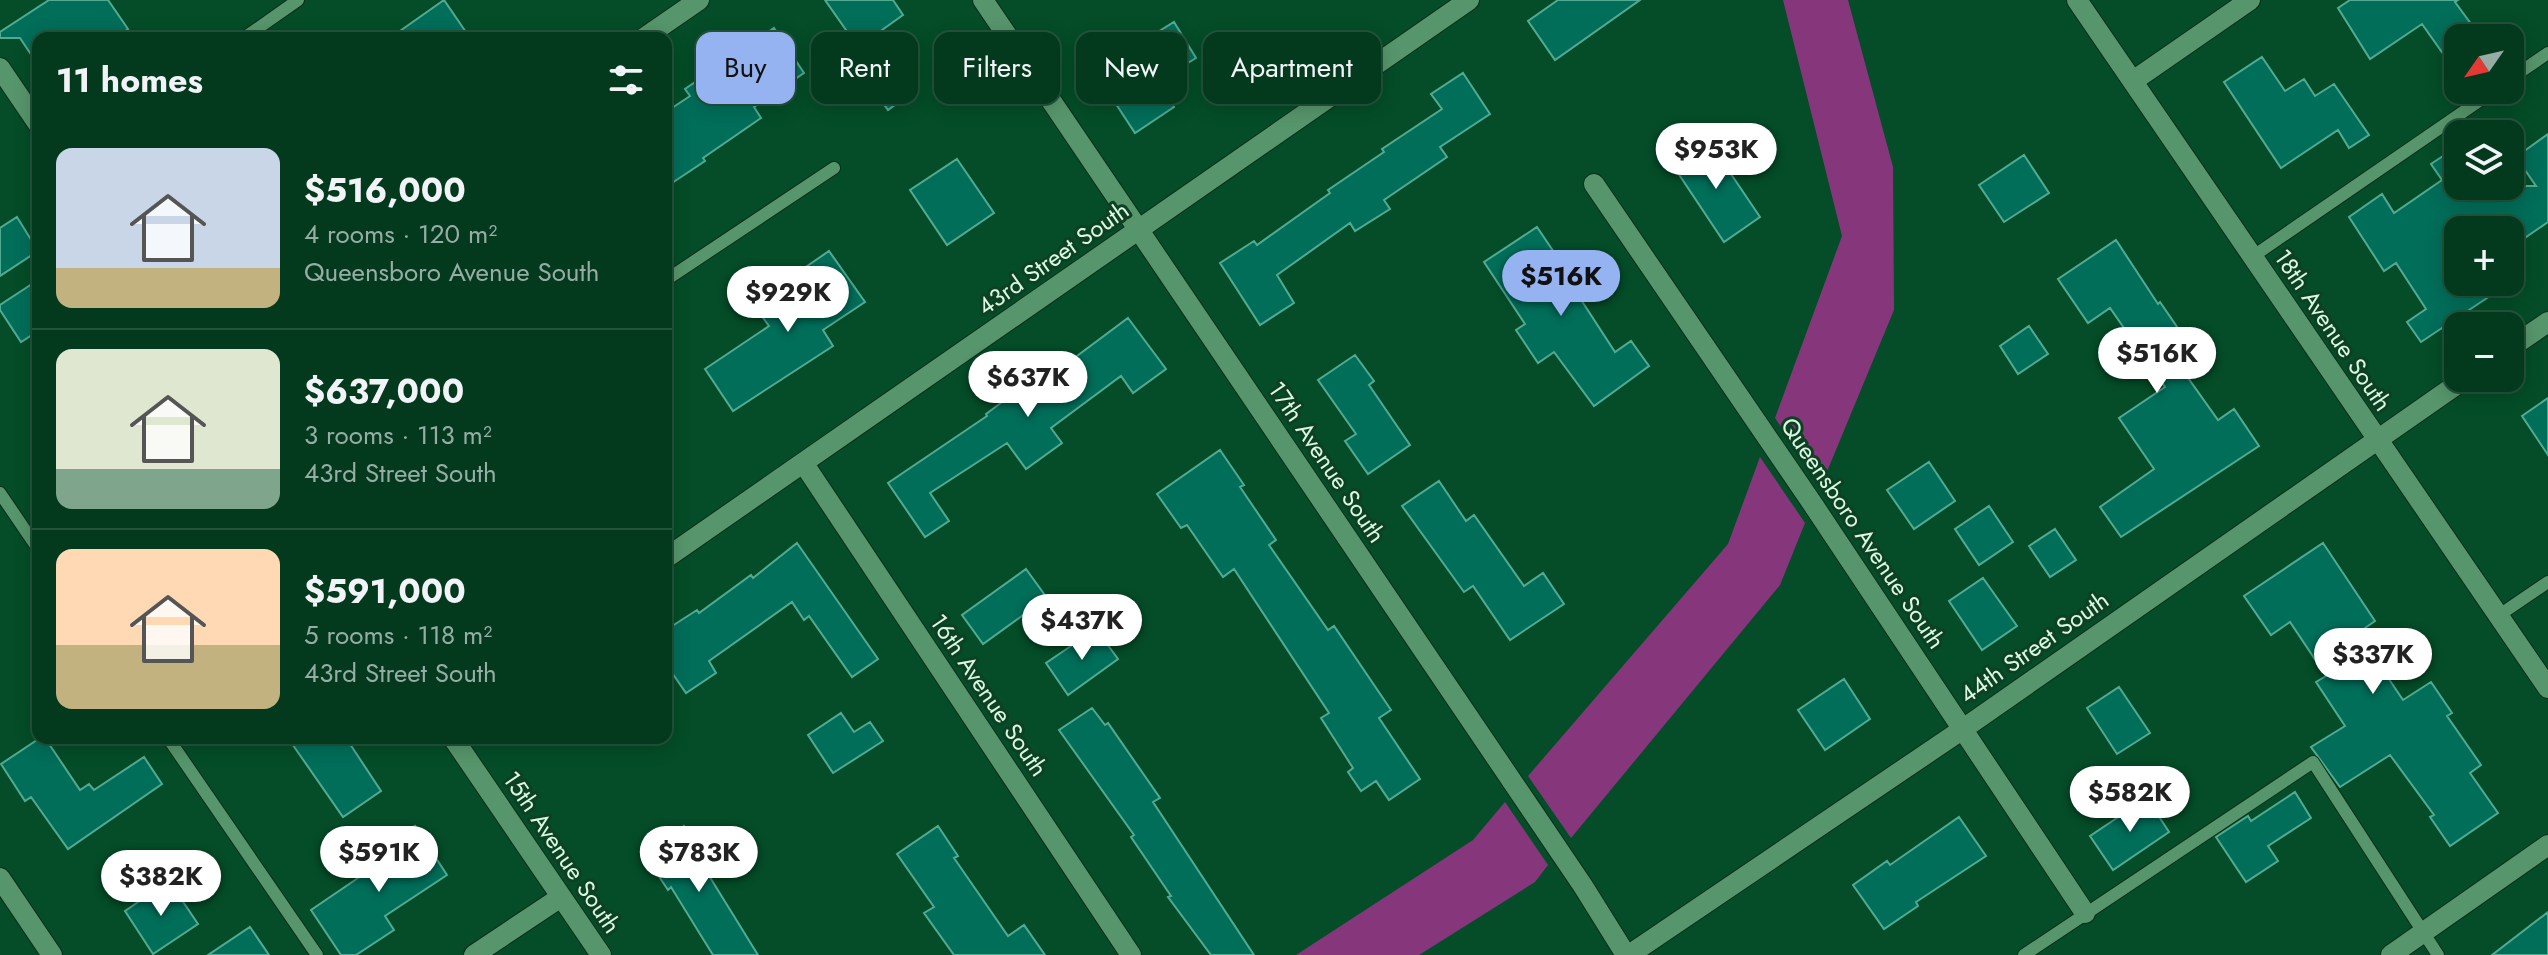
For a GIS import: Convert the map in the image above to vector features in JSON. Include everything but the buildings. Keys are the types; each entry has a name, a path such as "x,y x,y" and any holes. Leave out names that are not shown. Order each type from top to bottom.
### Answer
{"street":[{"path":"653,32 699,0"},
{"name":"17th Avenue South","path":"983,0 1627,955"},
{"name":"43rd Street South","path":"672,554 1469,0"},
{"name":"18th Avenue South","path":"2077,0 2548,688"},
{"path":"2133,81 2250,0"},
{"path":"0,68 32,115"},
{"name":"Queensboro Avenue South","path":"1594,184 2085,913"},
{"path":"2524,338 2548,322"},
{"name":"44th Street South","path":"1627,955 1963,729 2445,392"},
{"name":"16th Avenue South","path":"804,464 1131,955"},
{"name":"15th Avenue South","path":"457,744 601,955"},
{"path":"2391,955 2548,845"},
{"path":"0,878 52,955"},
{"path":"474,955 561,897"}],"lane":[{"path":"253,32 298,0"},
{"path":"2524,69 2548,53"},
{"path":"2252,257 2475,104"},
{"path":"672,276 834,168"},
{"path":"0,493 32,540"},
{"path":"2498,616 2548,582"},
{"path":"172,744 317,955"},
{"path":"2024,955 2313,762 2438,955"}],"shaded area":[{"path":"1783,0 1848,0 1893,167 1894,310 1821,486 1775,418 1842,236"},
{"path":"1760,457 1805,523 1780,585 1571,838 1528,776 1728,544"},
{"path":"1505,802 1548,865 1535,882 1419,955 1296,955 1473,840"}]}
